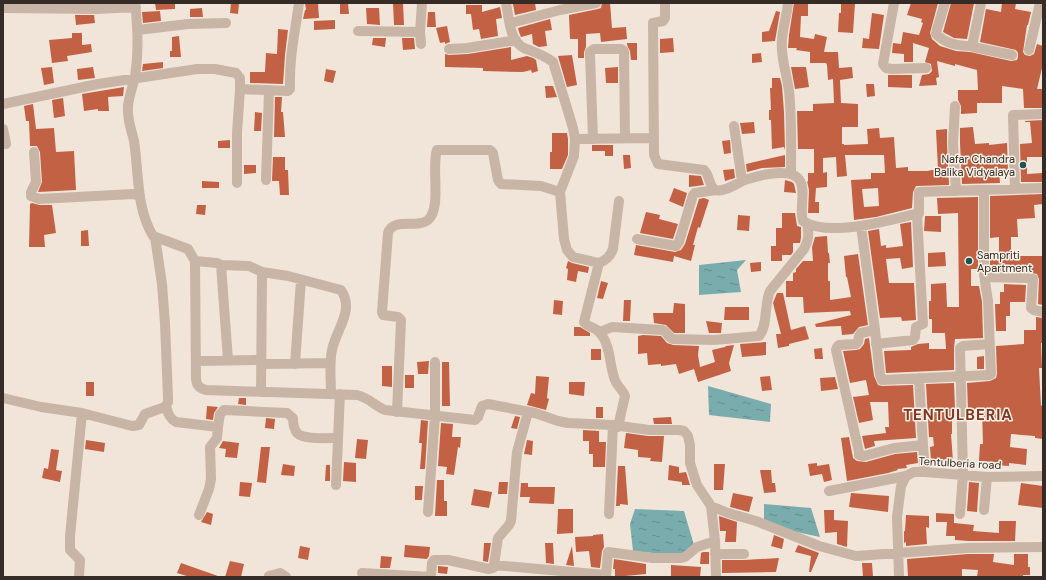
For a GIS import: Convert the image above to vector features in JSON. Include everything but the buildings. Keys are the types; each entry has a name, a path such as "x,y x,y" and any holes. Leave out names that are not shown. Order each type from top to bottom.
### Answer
{"street":[{"path":"240,89 289,91 289,68 299,3"},
{"path":"421,44 420,32 422,3"},
{"path":"506,3 510,23 516,40 522,47 548,58 552,62 570,115 575,139 574,156 560,192 564,239 567,250 573,258 599,263 605,261 610,255 613,249 619,201"},
{"path":"510,23 560,10 596,3"},
{"path":"665,3 665,18 663,21 652,23 654,155 658,164 704,170 708,173 712,187 716,190"},
{"path":"788,3 782,40 782,55 789,89 791,110 791,174"},
{"path":"894,3 883,64 886,68 892,69 926,68"},
{"path":"945,3 936,34 950,44 957,46 972,46 1012,55"},
{"path":"972,46 982,3"},
{"path":"1029,50 1040,3"},
{"path":"3,8 97,9 135,5 138,30 138,52 128,104 128,122 134,140 140,196 146,225 155,238 162,284 168,397 166,406 172,420 176,422 182,424 218,427"},
{"path":"138,30 188,24 226,23"},
{"path":"358,31 420,32"},
{"path":"449,49 467,48 516,40"},
{"path":"594,139 590,55 594,49 621,49 624,51 625,138"},
{"path":"3,104 98,84 197,69 215,69 236,73 240,78 237,133 237,183"},
{"path":"266,180 269,91"},
{"path":"955,106 953,143 956,191"},
{"path":"1015,189 1013,115 1043,114"},
{"path":"734,126 742,181"},
{"path":"3,129 6,144"},
{"path":"575,139 654,138"},
{"path":"397,412 401,320 398,317 383,315 382,312 388,233 390,228 394,226 422,223 428,220 432,214 435,202 437,150 490,150 494,153 498,180 501,184 541,186 560,192"},
{"path":"34,152 36,182 31,192 31,196 34,198 39,199 133,194 140,196"},
{"path":"637,239 676,246 679,242 693,194 695,192 716,190 722,191 748,179 782,173 796,175 800,180 802,185 802,216 804,221 807,223 817,226 842,228 861,226 917,214"},
{"path":"876,344 913,340 915,337 916,327 923,324 917,214 919,213 919,192 1043,188"},
{"path":"861,226 880,375 882,380 990,374 988,301 985,277 984,190"},
{"path":"600,332 612,327 617,327 662,330 673,339 714,340 760,336 763,332 767,298 770,291 808,242 809,236 807,223"},
{"path":"155,238 188,249 195,261 196,361 197,385 200,389 357,394 366,397 377,406 385,410 475,420 478,417 482,406 488,404 528,412 558,421 649,430 684,431 688,436 690,445 690,462 697,485 711,506 715,541 716,577"},
{"path":"195,261 217,263 222,265 249,266 262,272 288,276 341,290 345,296 346,304 344,320 336,337 330,363 336,394 338,438 336,485"},
{"path":"599,263 584,322 600,332 606,345 616,382 625,396 616,426 609,514"},
{"path":"222,265 228,360"},
{"path":"261,392 262,272"},
{"path":"985,277 1033,279 1031,308 1043,312"},
{"path":"295,364 301,280"},
{"path":"875,330 861,333 856,344 839,345 836,350 859,455 864,456 894,448 923,445"},
{"path":"960,514 963,474 962,376 960,347 990,344"},
{"path":"196,361 228,360 295,364 330,363"},
{"path":"428,512 435,416 435,362"},
{"path":"919,378 925,472"},
{"path":"3,398 41,407 82,413 132,426 139,425 145,414 166,406"},
{"path":"199,515 209,489 211,474 210,447 217,438 220,414 224,410 287,413 293,418 295,430 301,436 338,438"},
{"path":"494,566 498,538 511,521 517,452 528,412"},
{"path":"79,577 80,560 70,550 70,536 82,413"},
{"name":"Tentulberia road","path":"899,577 897,517 902,486 906,476 914,472 925,472 987,477 1043,476"},
{"path":"829,491 906,476"},
{"path":"984,510 987,477"},
{"path":"711,506 728,513 756,521 802,540 834,551 856,556 968,548 1043,547"},
{"path":"362,573 431,577 432,563 434,560 448,560 489,569 494,566 606,576 608,552 653,558 681,558 685,557 697,547 715,541"},
{"path":"715,554 744,554"},
{"path":"269,577 280,573 286,577"}],"water":[{"path":"746,260 737,270 741,292 699,295 699,265"},
{"path":"708,386 771,404 770,422 709,415"},
{"path":"764,504 811,508 820,537 764,525"},
{"path":"635,509 684,511 694,545 681,556 633,551 630,524"}],"place":[{"name":"Nafar Chandra Balika Vidyalaya","path":"1023,165"},
{"name":"Sampriti Apartment","path":"969,261"}],"district":[{"name":"TENTULBERIA","path":"958,415"}]}
